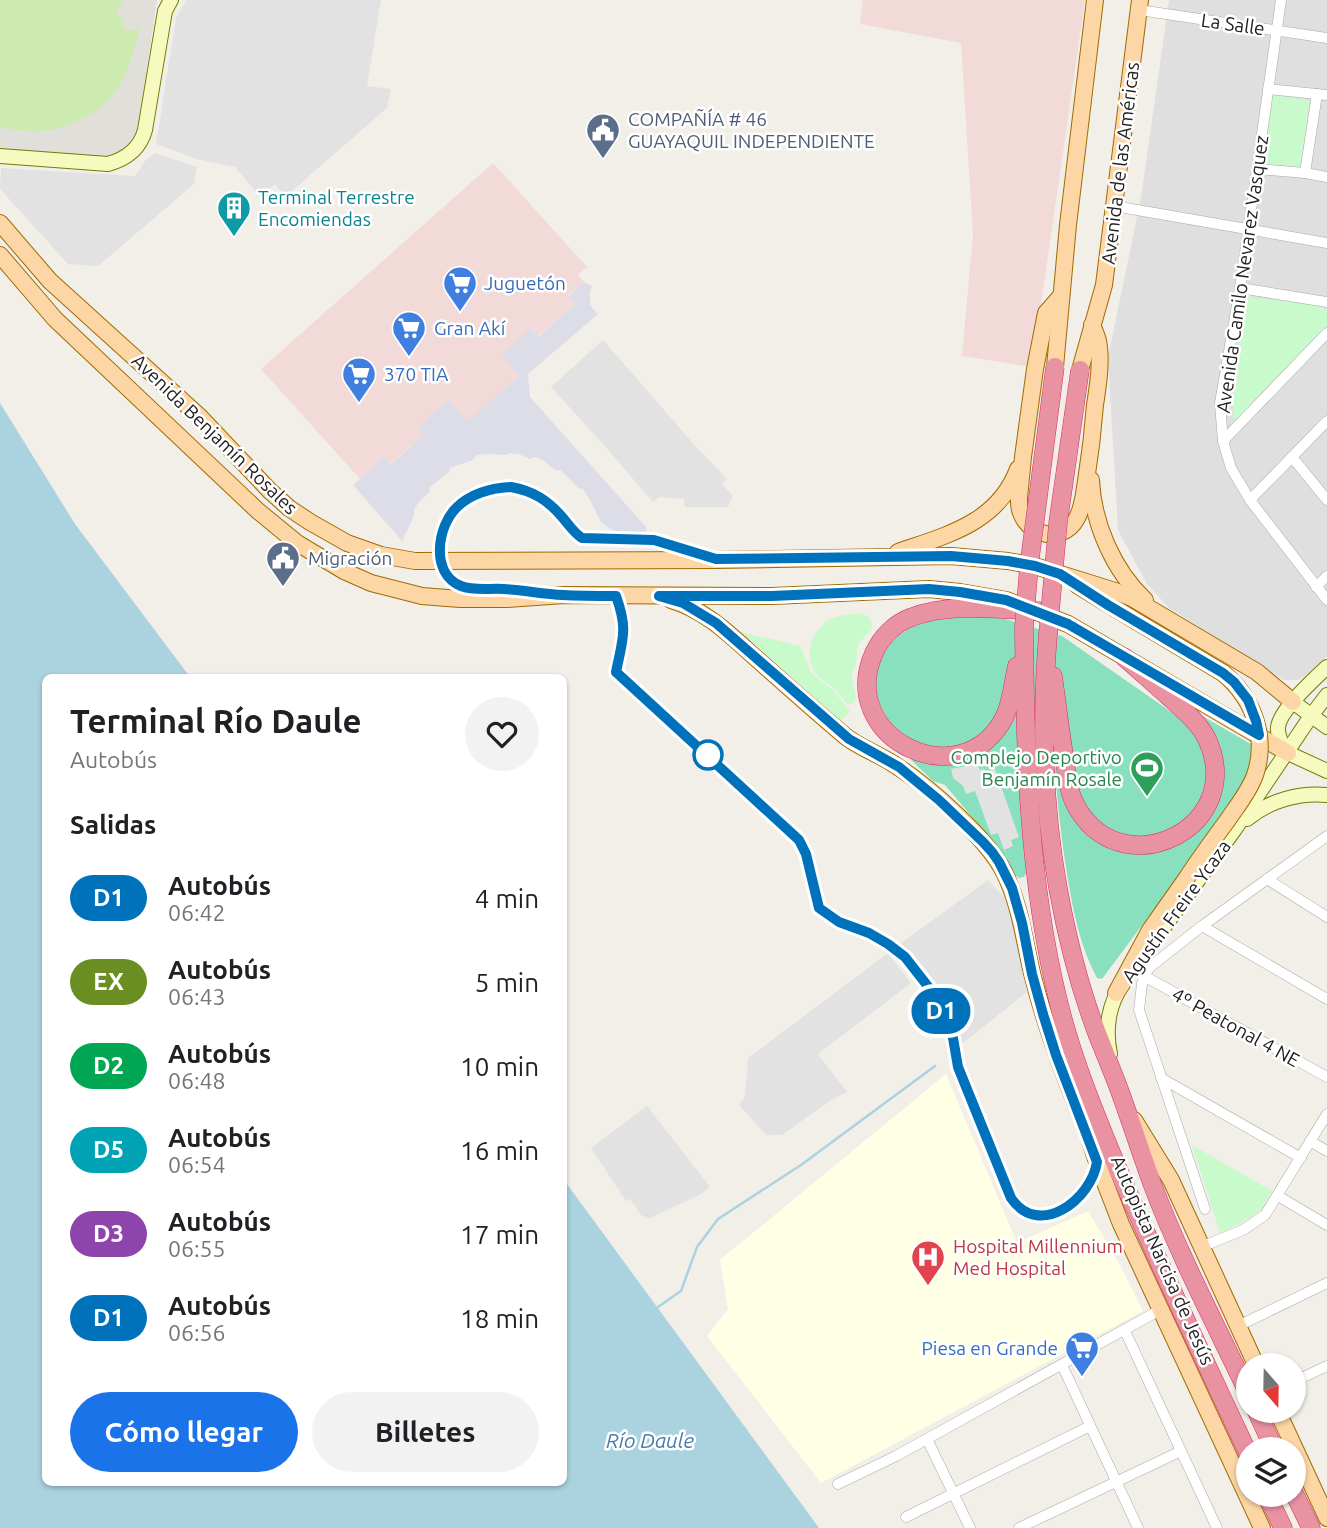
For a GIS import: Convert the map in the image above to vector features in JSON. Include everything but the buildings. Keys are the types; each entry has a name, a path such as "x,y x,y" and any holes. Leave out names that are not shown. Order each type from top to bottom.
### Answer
{"highway":[{"name":"Autopista Narcisa de Jesús","path":"1055,367 1029,566 1024,627 1025,740 1039,893 1058,999 1071,1045 1103,1132 1160,1266 1240,1437"},
{"name":"Autopista Narcisa de Jesús","path":"1080,370 1058,523 1044,682 1046,786 1058,888 1082,987 1153,1187 1236,1367"},
{"path":"1024,627 1009,705 1003,719 986,739 965,752 929,755 905,747 878,722 869,697 868,671 876,649 889,631 899,623 936,610 952,608 1039,611"},
{"path":"1048,635 1066,770 1077,810 1101,835 1125,843 1146,845 1174,837 1196,821 1214,787 1214,763 1207,739 1191,717 1124,657"},
{"path":"1273,1507 1283,1528"},
{"path":"1301,1507 1311,1528"}],"main road":[{"path":"0,156 108,164 132,152 138,146 145,130 165,11 171,0"},
{"path":"1092,325 1098,340 1099,376 1082,506 1072,525 1063,531 1054,534 1037,531 1023,520 1019,505 1023,457 1045,313 1060,297 1096,0"},
{"name":"Avenida de las Américas","path":"1092,325 1104,285 1140,5"},
{"name":"Avenida Benjamín Rosales","path":"0,222 50,281 200,417 270,491 289,508 332,536 365,550 415,561 886,556 981,558 1008,561 1115,590 1171,622"},
{"name":"Avenida Benjamín Rosales","path":"0,255 55,319 258,512 296,543 344,571 371,583 422,596 460,599 564,595 772,596 929,589 1006,600 1068,624 1288,753"},
{"name":"Autopista Narcisa de Jesús","path":"1055,367 1060,297"},
{"name":"Autopista Narcisa de Jesús","path":"1080,370 1092,325"},
{"path":"886,556 953,532 980,518 1005,493 1014,480 1023,457"},
{"path":"1089,458 1097,515 1110,550 1118,567 1142,597 1171,622 1257,673 1327,727"},
{"path":"1060,574 1223,673 1248,700 1259,732 1259,761 1252,784 1150,930 1116,993"},
{"path":"659,596 683,603 716,623 842,733 899,767 983,842 999,862 1012,888 1043,1014 1080,1114"},
{"path":"1327,667 1293,702 1280,719 1278,728 1280,741 1288,753 1327,771"},
{"name":"Agustín Freire Ycaza","path":"1117,1083 1109,1047 1108,1025 1110,1008 1116,993 1235,829 1327,695"},
{"path":"1235,829 1264,807 1280,800 1327,795"},
{"name":"Autopista Narcisa de Jesús","path":"1058,999 1080,1114 1113,1204 1262,1528"},
{"name":"Autopista Narcisa de Jesús","path":"1123,1102 1165,1168 1250,1353"},
{"path":"1283,1423 1327,1518"}],"street":[{"name":"Avenida Camilo Nevarez Vasquez","path":"1281,0 1240,288 1220,403 1223,441 1231,468 1250,500 1327,600"},
{"name":"La Salle","path":"1140,5 1327,37"},
{"path":"1268,89 1322,95 1305,173"},
{"path":"1257,169 1327,177"},
{"path":"1114,206 1327,243"},
{"path":"1240,288 1327,302"},
{"path":"1223,441 1327,333"},
{"path":"1250,500 1327,421"},
{"path":"1292,457 1327,500"},
{"path":"1316,587 1327,576"},
{"path":"1205,1209 1139,1010 1144,976 1150,967 1202,926 1327,836"},
{"path":"1267,879 1327,917"},
{"path":"1202,926 1327,999"},
{"name":"4º Peatonal 4 NE","path":"1144,976 1327,1077"},
{"path":"1161,1078 1301,1158"},
{"path":"1201,1247 1243,1230 1265,1215 1327,1114"},
{"path":"1310,1141 1327,1151"},
{"path":"1278,1196 1327,1225"},
{"path":"1238,1326 1327,1283"},
{"path":"838,1484 927,1439 1160,1310"},
{"path":"1125,1331 1217,1528"},
{"path":"1062,1365 1138,1528"},
{"path":"1306,1376 1327,1366"},
{"path":"906,1517 1090,1426"},
{"path":"927,1439 970,1528"},
{"path":"1019,1528 1181,1451"}],"shaded area":[{"path":"0,0 157,0 137,134 132,143 118,153 103,157 0,149"},
{"path":"186,0 381,0 367,86 391,89 387,108 285,197 275,184 263,193 256,192 235,167 200,160 156,144 176,18"},
{"path":"863,0 1085,0 1032,367 962,356 973,234 961,43 860,24"},
{"path":"1169,0 1327,0 1327,656 1311,672 1298,680 1284,680 1169,608 1147,584 1118,530 1108,357 1141,198"},
{"path":"155,153 197,167 194,184 98,266 68,264 0,189 1,168 135,176 145,161"},
{"path":"493,163 587,267 578,275 584,282 568,296 575,304 538,336 532,328 501,355 519,376 468,422 448,400 417,429 423,435 390,464 384,458 360,479 261,369"},
{"path":"584,282 592,286 590,305 598,314 528,374 530,397 647,528 645,534 624,534 610,529 601,522 583,489 578,488 561,470 555,470 535,457 530,459 510,453 477,455 473,460 450,468 418,503 402,541 353,485 384,457 391,464 423,435 417,428 448,400 468,421 519,376 501,355 531,328 539,336 575,304 568,297"},
{"path":"603,340 727,479 722,484 733,496 728,507 685,507 684,499 659,497 653,502 551,387"},
{"path":"976,761 980,770 984,769 985,772 995,769 1019,837 1011,840 1013,846 1004,850 998,833 991,835 975,791 966,794 963,786 953,778 951,769"},
{"path":"988,880 1009,904 1027,992 963,1043 940,991 919,962 900,944"},
{"path":"888,953 911,983 818,1054 847,1092 828,1102 782,1135 766,1135 739,1105 745,1097 748,1058"},
{"name":"Hospital Millennium Med Hospital","path":"946,1074 1017,1243 1088,1211 1143,1311 821,1483 707,1336 728,1309 720,1260"},
{"path":"647,1106 710,1187 648,1219 641,1215 630,1199 626,1201 591,1148"}],"green space":[{"path":"0,0 123,0 116,14 124,19 121,28 132,31 139,27 126,72 112,96 90,115 62,127 33,131 0,128"},
{"path":"1273,95 1310,100 1300,167 1263,164"},
{"path":"1245,297 1319,304 1327,310 1327,325 1237,419 1233,418 1233,391"},
{"path":"858,613 869,618 872,629 858,644 856,664 851,676 856,700 847,704 815,672 811,664 810,648 816,632 828,620"},
{"name":"Complejo Deportivo Benjamín Rosale","path":"985,616 1002,618 1062,636 1177,716 1197,713 1256,747 1254,762 1239,795 1102,979 1097,978 1078,930 1060,827 1052,739 1019,738 1027,872 1024,877 1019,878 1000,850 945,785 933,781 910,759 951,764 961,762 953,748 923,745 903,737 892,726 879,702 876,690 878,666 890,644 900,635 928,621"},
{"path":"741,632 800,646 812,674 832,689 850,711 841,721"},
{"path":"1192,1145 1272,1191 1260,1211 1220,1233"}],"water":[{"name":"Río Daule","path":"0,403 75,524 188,674 42,674 42,1486 567,1486 567,1184 819,1528 0,1528"}],"waterway":[{"path":"658,1307 681,1291 697,1247 718,1219 801,1165 935,1066"}],"bus line":[{"name":"D1","path":"511,487 524,489 547,501 582,538 654,540 716,559 951,556 1035,566 1060,574 1223,673 1248,700 1259,735 1068,624 1006,600 929,589 772,596 659,596 683,603 716,623 849,739 899,767 939,800 983,842 999,862 1012,888 1032,974 1056,1055 1097,1162 1096,1172 1085,1191 1064,1210 1033,1214 1015,1205 1005,1187 958,1067 953,1038 922,977 905,957 888,944 869,933 839,922 819,908 806,854 799,840 616,672 624,633 623,616 616,596 564,595 461,586 448,575 441,560 441,535 449,516 464,501 486,490 511,487"}],"place":[{"name":"COMPAÑÍA # 46 GUAYAQUIL INDEPENDIENTE","path":"603,160"},
{"name":"Terminal Terrestre Encomiendas","path":"234,238"},
{"name":"Juguetón","path":"460,313"},
{"name":"Gran Akí","path":"409,358"},
{"name":"370 TIA","path":"359,404"},
{"name":"Migración","path":"283,588"},
{"name":"Complejo Deportivo Benjamín Rosale","path":"1147,798"},
{"name":"Hospital Millennium Med Hospital","path":"928,1287"},
{"name":"Piesa en Grande","path":"1082,1378"}]}
